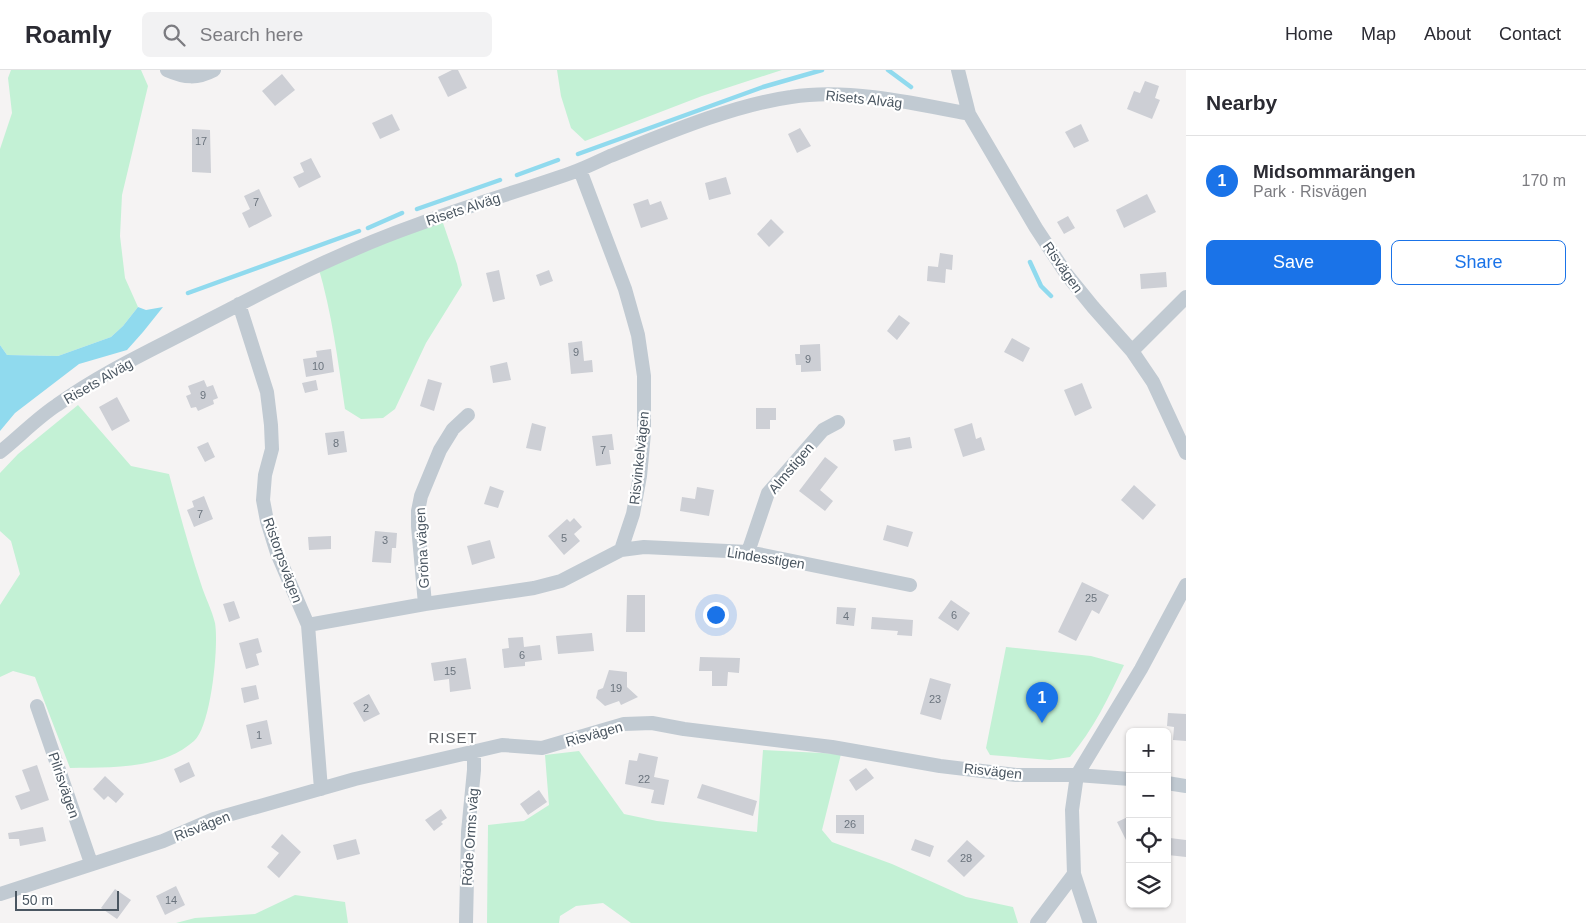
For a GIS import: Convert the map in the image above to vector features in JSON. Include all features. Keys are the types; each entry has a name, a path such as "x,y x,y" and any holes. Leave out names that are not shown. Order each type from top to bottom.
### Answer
{"street":[{"path":"167,70 177,74 201,77 214,70"},
{"name":"Risvägen","path":"958,70 969,114 1036,228 1067,275 1132,351 1153,382 1186,453"},
{"name":"Risets Alväg","path":"0,452 54,406 94,380 239,304 377,240 580,170 678,130 733,111 791,97 818,94 902,102 969,114"},
{"name":"Risvinkelvägen","path":"580,170 625,289 638,335 644,376 644,433 640,476 633,514 621,550"},
{"path":"1132,351 1186,297"},
{"name":"Ristorpsvägen","path":"239,304 267,392 272,449 265,475 263,500 267,521 277,553 308,625 321,789"},
{"name":"Gröna vägen","path":"425,604 418,526 421,496 440,450 453,429 468,415"},
{"name":"Almstigen","path":"748,552 768,493 823,430 838,422"},
{"name":"Lindesstigen","path":"621,550 644,547 748,552 910,585"},
{"path":"308,625 425,604 534,588 561,581 621,550"},
{"path":"1090,923 1074,874 1072,810 1077,775 1141,669 1186,585"},
{"name":"Pilrisvägen","path":"37,706 91,863"},
{"name":"Risvägen","path":"0,894 163,841 214,819 355,779 502,745 542,748 624,724 652,723 684,729 832,747 940,766 1016,775 1077,775 1126,779"},
{"name":"Röde Orms väg","path":"466,923 468,832 474,751"},
{"path":"1171,784 1186,786"},
{"path":"1037,923 1074,874"}],"green space":[{"path":"11,70 141,70 148,86 122,195 120,236 125,278 138,307 123,326 111,337 58,356 7,355 0,345 0,149 12,113 8,78"},
{"path":"557,70 782,70 702,96 585,141 571,128 561,96"},
{"path":"443,223 462,285 426,343 395,409 383,418 361,419 345,409 331,319 318,266 414,227"},
{"path":"78,405 131,466 169,474 192,557 215,623 215,666 209,703 200,733 194,741 181,750 151,762 135,765 70,768 35,677 13,671 0,677 0,605 20,574 11,541 0,531 0,473 18,454"},
{"path":"1006,647 1091,656 1124,665 1093,724 1070,757 1050,760 990,755 986,748"},
{"path":"763,750 841,754 822,830 832,842 892,864 966,897 1013,907 1018,923 631,923 603,903 576,906 560,916 559,923 487,923 488,825 524,821 549,805 545,755 579,751 624,814 657,821 757,832"},
{"path":"295,895 345,902 348,923 176,923 195,918 255,914"}],"water":[{"path":"138,307 146,310 163,307 127,350 79,364 15,413 0,431 0,345 7,355 58,356 111,337 123,326"}],"building":[{"path":"452,70 458,70 467,88 448,97 438,77"},
{"path":"282,74 295,90 275,106 262,91"},
{"path":"1145,81 1159,86 1155,98 1160,100 1152,119 1127,109 1134,91 1140,93"},
{"path":"392,114 400,130 380,139 372,123"},
{"path":"1081,124 1089,141 1074,148 1065,132"},
{"path":"800,128 811,146 797,153 788,134"},
{"path":"192,129 210,130 211,173 192,172"},
{"path":"311,158 321,177 299,188 293,177 304,172 300,163"},
{"path":"726,177 731,194 709,200 705,183"},
{"path":"259,189 272,216 249,228 242,213 250,209 244,196"},
{"path":"1147,194 1156,212 1124,228 1116,210"},
{"path":"648,199 650,205 661,201 668,219 641,228 633,204"},
{"path":"1068,216 1075,228 1064,234 1057,222"},
{"path":"771,219 784,232 769,247 757,234"},
{"path":"940,253 953,255 952,270 946,269 945,283 927,281 928,266 938,267"},
{"path":"499,270 505,299 493,302 486,273"},
{"path":"549,270 553,281 540,286 536,275"},
{"path":"1166,272 1167,287 1141,289 1140,274"},
{"path":"899,315 910,323 897,340 887,331"},
{"path":"1012,338 1030,348 1023,362 1004,352"},
{"path":"582,341 584,361 592,360 593,372 571,374 568,343"},
{"path":"820,344 821,371 801,372 801,365 796,365 795,354 800,354 800,345"},
{"path":"331,349 334,372 306,377 303,359 317,357 316,351"},
{"path":"507,362 511,380 493,383 490,366"},
{"path":"428,379 442,383 434,411 420,406"},
{"path":"204,380 207,387 213,385 218,398 213,400 214,404 198,411 196,407 191,408 186,396 191,394 188,386"},
{"path":"316,380 318,390 305,393 302,383"},
{"path":"1082,383 1092,408 1075,416 1064,390"},
{"path":"117,397 130,421 112,431 99,407"},
{"path":"756,408 776,408 776,420 770,420 770,429 756,429"},
{"path":"532,423 546,427 541,451 526,448"},
{"path":"972,423 976,439 981,437 985,450 963,457 954,429"},
{"path":"344,431 347,452 328,455 325,433"},
{"path":"612,434 614,450 609,450 611,464 596,466 592,436"},
{"path":"910,437 912,448 895,451 893,440"},
{"path":"208,442 215,457 205,462 197,447"},
{"path":"825,457 838,467 820,490 833,501 825,511 799,491"},
{"path":"1134,485 1156,505 1143,520 1121,500"},
{"path":"490,486 504,491 498,508 484,504"},
{"path":"697,487 714,490 709,516 680,511 682,497 695,499"},
{"path":"204,496 213,519 194,527 187,510 194,507 192,501"},
{"path":"574,518 582,527 574,534 580,541 564,555 548,536 567,519 570,522"},
{"path":"887,525 913,532 908,547 883,540"},
{"path":"375,531 397,533 396,548 392,548 391,563 372,562"},
{"path":"331,536 331,549 309,550 308,537"},
{"path":"490,540 495,558 472,565 467,546"},
{"path":"1082,582 1109,595 1099,614 1092,610 1076,641 1058,632"},
{"path":"627,595 645,595 645,632 626,632"},
{"path":"951,600 970,613 958,631 938,618"},
{"path":"234,601 240,618 229,622 223,604"},
{"path":"837,607 856,608 854,626 836,624"},
{"path":"872,617 913,620 912,636 897,635 898,631 871,629"},
{"path":"592,633 594,651 558,654 556,636"},
{"path":"523,637 524,647 540,645 542,660 525,662 525,666 504,668 502,649 509,648 508,638"},
{"path":"258,638 262,652 256,654 259,665 246,669 239,643"},
{"path":"700,657 740,658 739,673 728,672 727,686 712,686 712,671 699,671"},
{"path":"466,658 471,689 450,692 449,679 434,681 431,663"},
{"path":"609,670 627,672 627,687 638,697 621,705 619,701 605,706 596,698 598,690 603,688"},
{"path":"930,678 951,684 941,720 920,714"},
{"path":"256,685 259,699 244,703 241,688"},
{"path":"369,694 380,714 364,722 353,703"},
{"path":"1168,713 1186,714 1186,741 1173,740 1174,727 1167,726"},
{"path":"267,720 272,744 251,749 246,725"},
{"path":"639,753 658,757 654,777 669,780 664,805 651,803 654,790 625,784 629,760 637,761"},
{"path":"189,762 195,776 180,783 174,769"},
{"path":"37,765 49,800 21,810 15,796 30,791 22,770"},
{"path":"866,768 874,778 856,791 849,780"},
{"path":"105,776 124,794 116,803 108,796 104,800 93,789"},
{"path":"702,784 757,801 753,816 697,798"},
{"path":"539,790 547,802 528,815 520,804"},
{"path":"441,809 447,818 434,831 425,820"},
{"path":"836,815 864,815 864,834 836,833"},
{"path":"1126,818 1126,840 1117,822"},
{"path":"43,827 46,841 20,846 19,839 9,839 8,833"},
{"path":"282,834 301,852 279,878 267,867 279,853 271,847"},
{"path":"1171,838 1186,840 1186,857 1171,855"},
{"path":"356,839 360,854 337,860 333,845"},
{"path":"915,839 934,846 930,857 911,850"},
{"path":"967,840 985,856 964,877 947,861"},
{"path":"176,886 185,905 165,915 156,896"},
{"path":"115,889 131,900 117,919 101,908"}],"waterway":[{"path":"578,154 763,87 822,70"},
{"path":"888,70 911,87"},
{"path":"517,175 558,160"},
{"path":"417,209 500,180"},
{"path":"368,228 402,213"},
{"path":"188,293 359,231"},
{"path":"1030,262 1041,286 1051,296"}],"place":[{"name":"Midsommarängen","path":"1042,723"}],"district":[{"name":"RISET","path":"453,738"}]}
